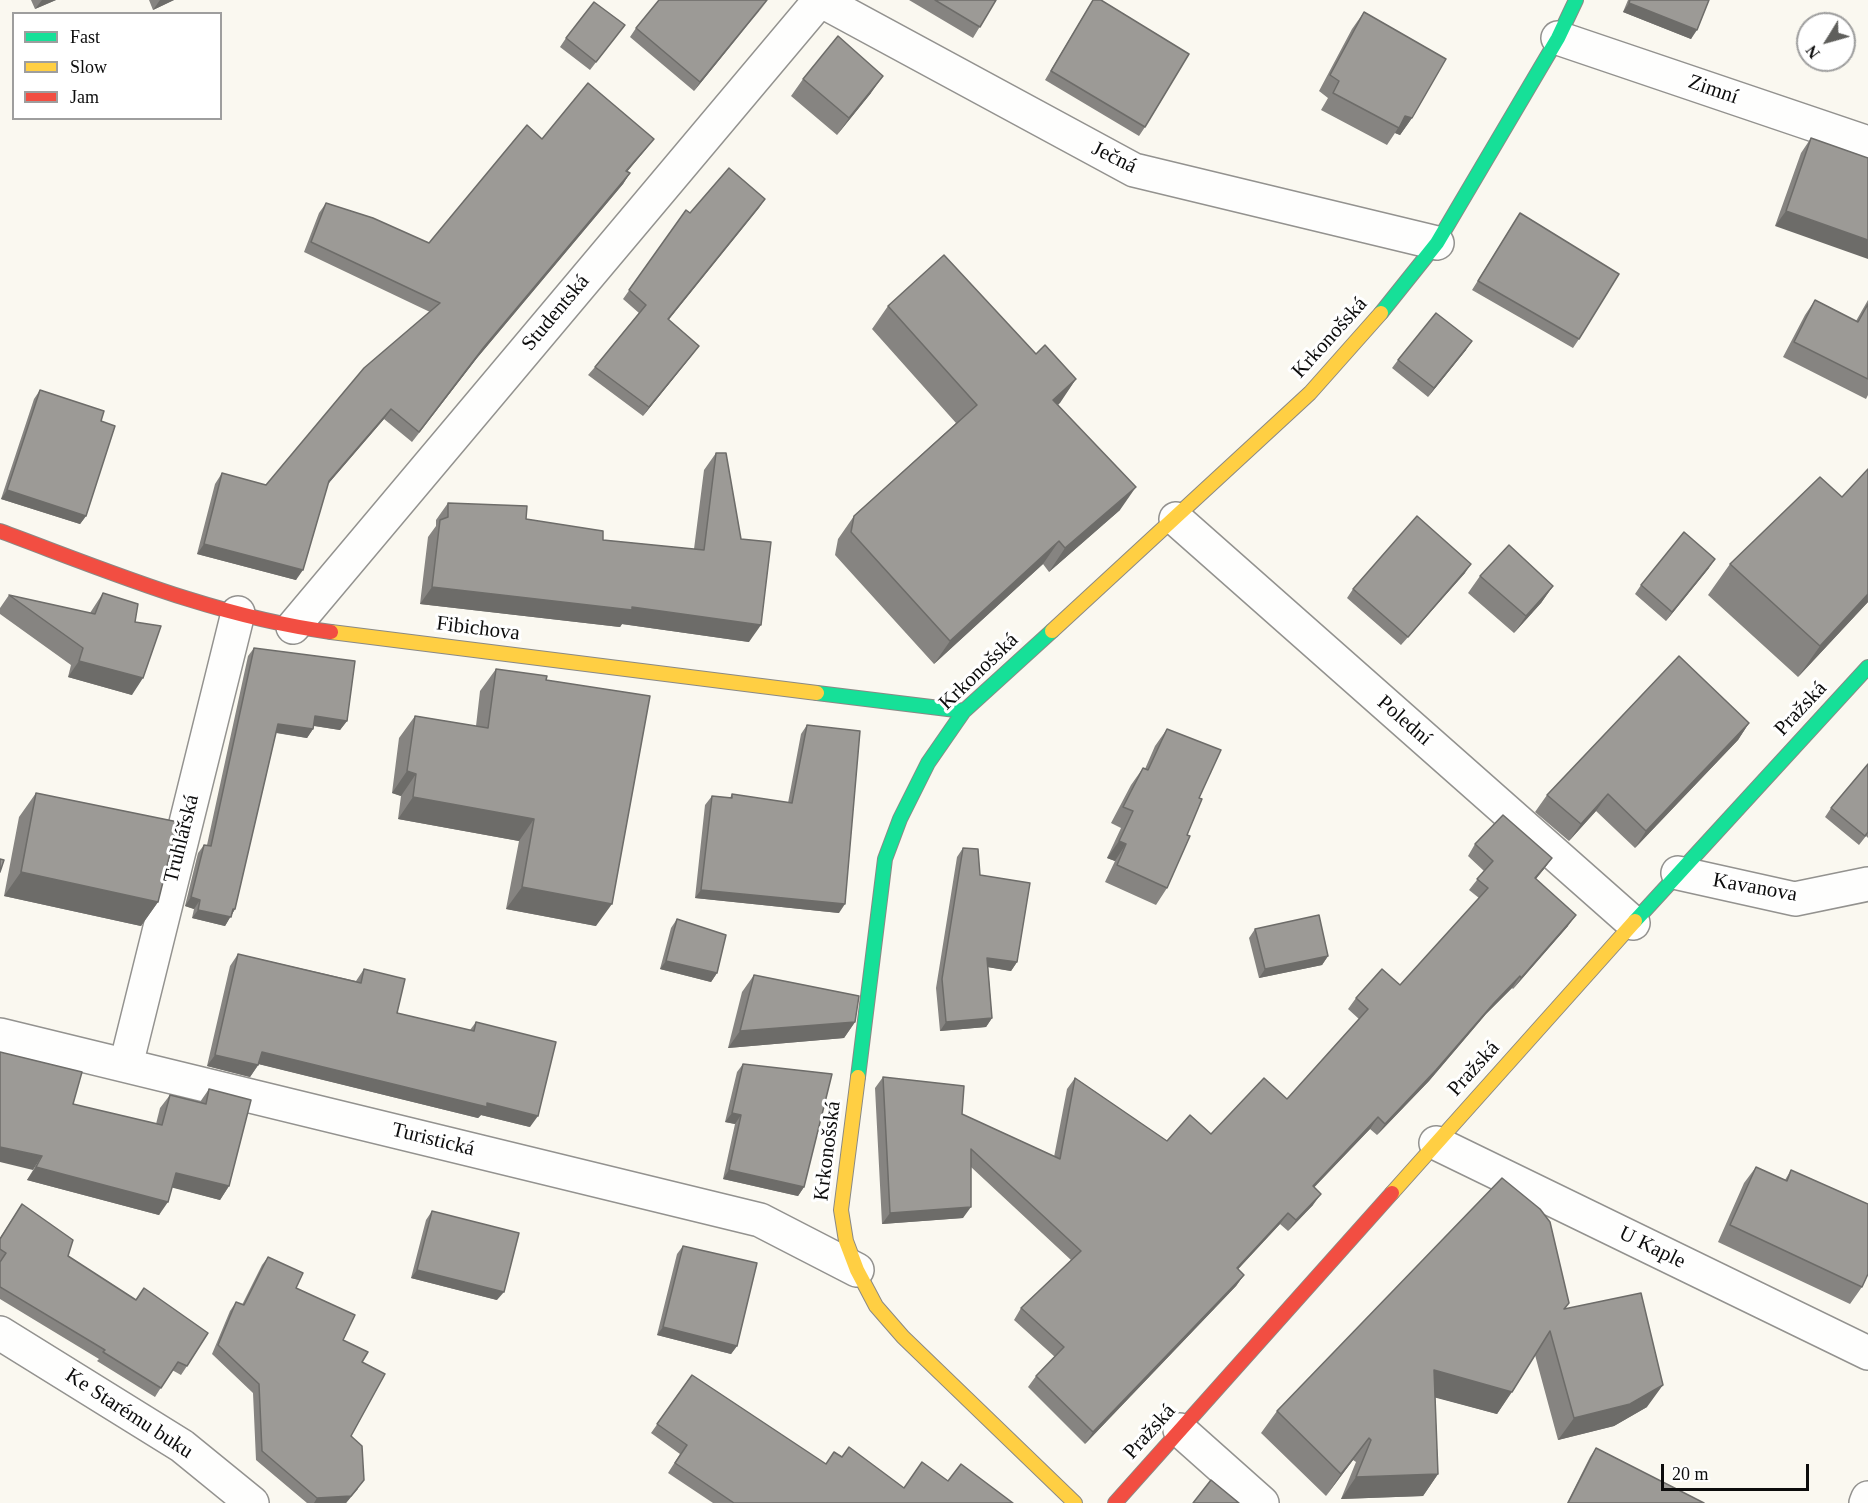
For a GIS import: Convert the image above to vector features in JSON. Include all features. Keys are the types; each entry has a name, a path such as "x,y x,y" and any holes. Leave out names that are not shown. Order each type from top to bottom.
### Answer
{"street":[{"name":"Ječná","path":"820,0 1134,170 1437,243"},
{"name":"Studentská","path":"293,627 820,0"},
{"name":"Krkonošská","path":"1075,1503 903,1336 876,1306 856,1270 846,1241 841,1210 885,859 910,793 934,751 964,711 1176,519 1310,393 1369,329 1437,243 1558,38 1576,0"},
{"name":"Zimní","path":"1558,38 1868,143"},
{"name":"Polední","path":"1176,519 1633,922"},
{"name":"Fibichova","path":"0,531 183,599 293,627 964,711"},
{"name":"Truhlářská","path":"126,1065 238,613"},
{"name":"Pražská","path":"1115,1503 1633,922 1868,667"},
{"name":"Kavanova","path":"1678,873 1796,899 1868,884"},
{"name":"Turistická","path":"0,1035 760,1220 856,1270"},
{"name":"U Kaple","path":"1436,1143 1868,1353"},
{"name":"Ke Starému buku","path":"0,1333 182,1446 252,1503"},
{"path":"1180,1430 1262,1503"},
{"path":"1866,1503 1868,1498"}],"building":[{"path":"659,0 767,0 700,82 636,28"},
{"path":"935,0 996,0 980,27"},
{"path":"1093,0 1101,0 1189,54 1145,127 1051,71"},
{"path":"1630,0 1709,0 1697,30 1629,3"},
{"path":"594,2 625,25 596,62 566,38"},
{"path":"1364,12 1446,59 1412,118 1405,116 1399,128 1333,93 1339,81 1330,75"},
{"path":"838,36 883,76 849,118 803,79"},
{"path":"588,83 654,139 626,171 630,173 484,347 419,432 391,409 329,481 303,570 204,544 222,473 266,485 364,368 440,303 311,242 326,203 373,218 429,243 527,125 542,139"},
{"path":"1811,138 1868,158 1868,240 1786,211"},
{"path":"729,168 765,199 668,319 699,346 649,407 595,367 646,305 629,290 686,210 690,213"},
{"path":"1520,213 1619,274 1579,339 1478,281"},
{"path":"944,255 1036,354 1045,345 1076,379 1053,400 1136,487 1065,548 1059,541 950,641 851,532 854,516 977,405 888,306"},
{"path":"1815,300 1858,322 1868,304 1868,379 1794,342"},
{"path":"1436,313 1472,341 1434,388 1398,360"},
{"path":"40,390 104,411 101,421 115,426 86,516 7,490"},
{"path":"716,453 726,453 741,539 771,542 761,625 632,607 632,610 432,587 440,520 448,517 448,503 527,506 526,519 603,531 603,540 704,550"},
{"path":"1868,469 1868,594 1820,646 1730,564 1820,477 1842,497"},
{"path":"1417,516 1471,564 1408,637 1353,589"},
{"path":"1684,532 1715,559 1672,612 1641,585"},
{"path":"1509,545 1553,586 1526,616 1480,576"},
{"path":"103,593 138,604 135,622 161,626 143,678 79,661 83,648 9,595 95,614"},
{"path":"254,648 355,661 347,721 315,716 313,729 278,724 235,909 231,917 198,910 200,900 191,897 204,845 211,846"},
{"path":"1679,656 1749,723 1646,831 1608,794 1581,824 1547,795"},
{"path":"496,669 547,676 546,680 650,696 612,904 522,887 534,819 413,797 416,774 407,771 415,716 488,728"},
{"path":"807,725 860,731 845,904 701,890 712,796 732,798 732,794 792,803"},
{"path":"1167,729 1221,750 1199,798 1202,799 1187,835 1190,836 1167,888 1117,865 1126,844 1119,841 1133,811 1123,807 1143,768 1148,770"},
{"path":"1868,764 1868,832 1865,836 1831,808"},
{"path":"36,793 178,822 158,902 21,872"},
{"path":"1503,815 1552,858 1535,878 1576,915 1521,978 1520,976 1494,1003 1385,1124 1378,1117 1313,1186 1321,1194 1296,1220 1288,1213 1237,1268 1244,1275 1093,1432 1036,1376 1064,1347 1021,1308 1081,1251 971,1149 971,1207 890,1213 883,1077 964,1086 962,1114 1060,1159 1075,1078 1167,1141 1190,1115 1211,1134 1264,1078 1287,1099 1368,1009 1356,998 1382,969 1400,985 1488,888 1477,879 1493,861 1475,844"},
{"path":"963,848 978,849 980,875 1030,883 1017,962 987,958 992,1018 946,1022 942,979"},
{"path":"0,859 4,860 0,872"},
{"path":"1319,915 1328,956 1265,969 1255,929"},
{"path":"677,919 726,935 717,973 666,961"},
{"path":"238,954 361,983 364,969 405,979 397,1013 474,1031 476,1022 556,1042 538,1116 487,1103 487,1107 262,1052 258,1065 215,1055"},
{"path":"754,975 859,996 855,1022 740,1031"},
{"path":"0,1052 82,1072 73,1104 162,1125 170,1095 206,1104 209,1089 251,1100 229,1186 176,1173 168,1202 36,1167 42,1156 0,1147"},
{"path":"743,1064 832,1074 804,1187 729,1170 741,1115 732,1113"},
{"path":"1756,1167 1787,1181 1791,1170 1868,1204 1868,1274 1862,1287 1730,1225"},
{"path":"1502,1178 1540,1209 1550,1222 1569,1303 1564,1309 1641,1293 1663,1385 1630,1404 1574,1418 1550,1331 1512,1392 1434,1370 1438,1474 1356,1477 1371,1440 1369,1438 1341,1474 1277,1411"},
{"path":"22,1204 73,1240 68,1256 136,1300 144,1288 208,1333 187,1366 178,1362 161,1388 103,1352 105,1350 0,1287 0,1262 6,1253 0,1249 0,1239"},
{"path":"432,1211 519,1233 504,1292 417,1270"},
{"path":"683,1246 757,1263 737,1346 663,1327"},
{"path":"268,1257 303,1273 296,1288 355,1315 343,1340 368,1352 362,1362 385,1374 351,1436 362,1446 364,1480 351,1496 317,1498 262,1451 259,1384 218,1345 236,1302 244,1305"},
{"path":"692,1375 826,1464 834,1452 842,1457 849,1447 904,1488 922,1462 948,1481 961,1464 1013,1503 734,1503 675,1463 687,1445 657,1424"},
{"path":"1596,1448 1704,1503 1568,1503"},
{"path":"1211,1480 1239,1503 1193,1503"}],"traffic: fast":[{"path":"1381,313 1437,243 1558,38 1576,0"},
{"path":"858,1077 885,859 900,819 928,763 964,711 1052,631"},
{"path":"1635,921 1868,667"},
{"path":"817,693 964,711"}],"traffic: slow":[{"path":"1052,631 1310,393 1381,313"},
{"path":"331,632 817,693"},
{"path":"1392,1193 1635,921"},
{"path":"858,1077 841,1210 846,1241 857,1270 876,1306 903,1337 1075,1503"}],"traffic: jam":[{"path":"0,531 122,577 204,604 246,616 331,632"},
{"path":"1115,1503 1392,1193"}]}
